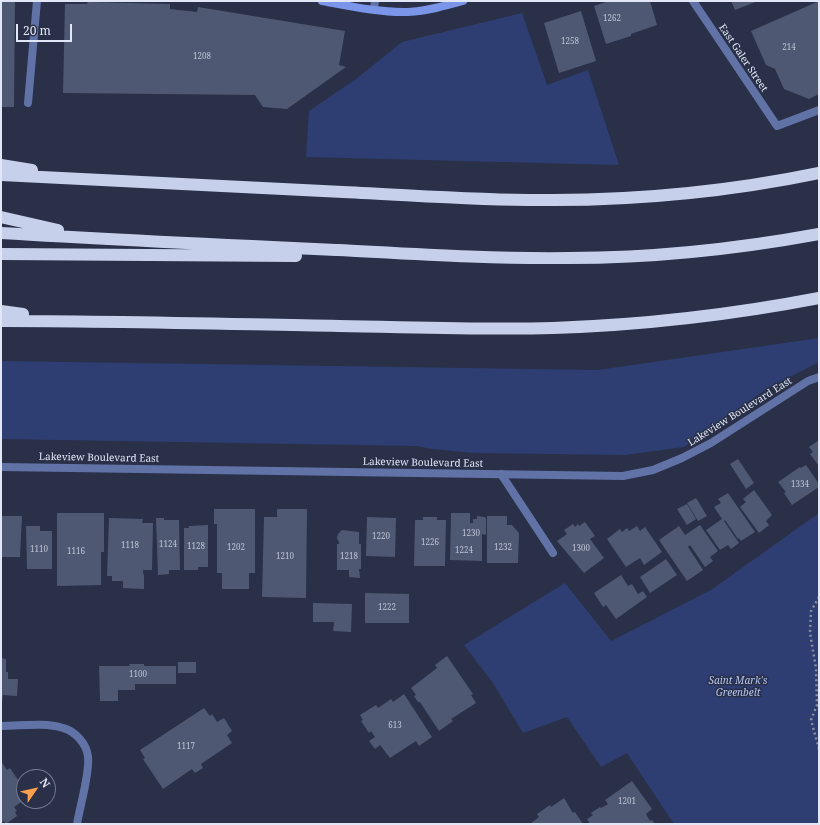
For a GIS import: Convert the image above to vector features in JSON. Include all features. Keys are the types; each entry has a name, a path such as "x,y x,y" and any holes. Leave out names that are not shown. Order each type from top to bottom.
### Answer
{"highway":[{"path":"1,164 81,179"},
{"path":"1,175 464,198 552,200 641,197 685,193 751,184 819,172"},
{"path":"1,217 94,238"},
{"path":"1,232 460,256"},
{"path":"1,254 460,256 570,258 680,253 765,243 819,234"},
{"path":"1,321 509,329 584,326 666,320 728,313 819,298"},
{"path":"1,311 74,321"}],"main road":[{"path":"322,1 374,5 408,12 435,9 463,1"}],"street":[{"path":"28,103 37,1"},
{"name":"East Galer Street","path":"693,1 777,126 819,110"},
{"name":"Lakeview Boulevard East","path":"1,467 623,476 653,470 682,458 711,443 808,381 819,377"},
{"path":"501,474 553,553"},
{"path":"1,726 50,726 64,728 76,736 84,744 88,756 88,768 77,824"}],"path":[{"path":"819,597 811,611 810,633 816,668 817,705 811,720 819,749"}],"green space":[{"path":"522,13 547,85 588,70 619,165 306,157 309,111 356,79 402,42"},
{"path":"819,338 819,362 768,388 684,447 625,455 474,453 416,446 1,439 1,361 598,370"},
{"name":"Saint Mark's Greenbelt","path":"819,513 819,824 674,824 627,753 601,767 567,717 523,733 493,683 464,645 565,583 611,641 711,590"}],"building":[{"path":"1,1 15,1 14,107 1,107"},
{"path":"609,1 650,1 657,25 631,34 631,36 606,44 594,6"},
{"path":"731,1 758,1 735,10"},
{"path":"819,1 819,94 809,99 784,89 775,69 766,65 751,31"},
{"path":"88,2 170,4 170,9 197,12 198,7 345,31 339,65 346,67 287,109 263,107 255,95 63,93 65,4 87,4"},
{"path":"581,11 596,61 559,73 544,23"},
{"path":"819,440 819,466 810,454 813,452 809,447"},
{"path":"738,459 754,483 746,489 730,464"},
{"path":"806,465 819,484 819,487 792,505 784,493 786,492 778,482 800,467 801,468"},
{"path":"754,490 772,515 766,521 769,525 759,533 740,507 746,502 743,499"},
{"path":"728,493 755,532 741,541 725,520 724,521 739,543 731,549 728,545 720,550 706,530 722,519 714,507 721,503 718,499"},
{"path":"696,498 707,516 698,521 687,503"},
{"path":"687,504 696,519 687,525 677,509"},
{"path":"214,509 255,509 255,573 249,573 249,589 222,589 222,573 217,573 217,524 214,524"},
{"path":"277,509 307,509 306,598 262,597 264,517 277,517"},
{"path":"57,513 104,513 104,552 101,552 101,585 57,586"},
{"path":"451,513 470,513 470,523 473,523 473,519 477,519 477,516 485,517 486,535 482,534 482,561 450,560"},
{"path":"1,516 22,516 20,557 1,557"},
{"path":"487,516 507,516 507,525 512,525 519,533 518,563 487,563"},
{"path":"367,517 396,518 395,557 366,556"},
{"path":"423,517 437,517 437,520 446,520 445,566 414,566 415,520 423,520"},
{"path":"109,518 143,519 142,523 153,523 152,570 143,570 144,589 123,588 123,581 112,581 112,576 107,576"},
{"path":"156,518 164,518 164,520 179,520 180,570 169,570 169,574 158,575"},
{"path":"585,522 595,536 590,539 604,558 584,573 557,541 567,534 564,530 573,524 575,527 578,524 579,526"},
{"path":"208,525 208,567 198,567 198,570 184,570 184,528 189,528 189,526"},
{"path":"700,525 718,551 710,557 713,561 705,567 690,545 688,547 703,570 687,581 659,540 679,526 685,535"},
{"path":"26,526 40,526 40,531 52,531 52,569 27,569"},
{"path":"637,526 640,531 645,527 662,552 644,565 640,558 626,567 607,539 620,529 622,532 627,528 629,531"},
{"path":"342,530 359,532 359,544 361,544 361,569 359,569 360,578 349,577 349,570 337,570 337,544 339,544 339,542 337,538 338,534"},
{"path":"666,559 677,575 650,593 640,577"},
{"path":"621,575 628,586 632,584 638,594 643,591 647,597 616,619 606,605 603,607 594,593"},
{"path":"365,593 409,594 409,623 365,623"},
{"path":"313,603 352,604 351,632 333,631 334,622 313,622"},
{"path":"447,656 473,694 471,695 476,703 451,719 453,721 439,731 420,702 418,702 414,696 416,695 411,688 437,668 435,665"},
{"path":"1,658 6,659 6,672 8,672 8,679 18,679 17,696 3,695 2,703 1,703"},
{"path":"178,662 196,662 196,673 178,673"},
{"path":"129,664 144,664 144,666 176,666 176,684 135,684 135,690 118,690 118,701 100,701 99,666 130,666"},
{"path":"404,694 432,737 419,746 416,741 390,758 380,745 375,749 369,741 375,737 371,731 369,733 361,721 363,720 360,715 376,705 378,708 391,699 393,702"},
{"path":"204,708 210,716 212,714 217,722 224,718 232,731 227,735 232,743 201,764 203,768 195,773 192,769 163,789 143,759 145,758 140,750"},
{"path":"1,761 7,770 10,768 16,777 16,806 14,807 17,811 15,812 17,816 6,824 4,821 1,823"},
{"path":"632,781 652,809 646,814 650,821 652,820 655,824 590,824 587,819 593,815 591,813 608,804 605,800"},
{"path":"564,798 573,813 575,812 583,824 530,824 539,817 537,814"}]}
